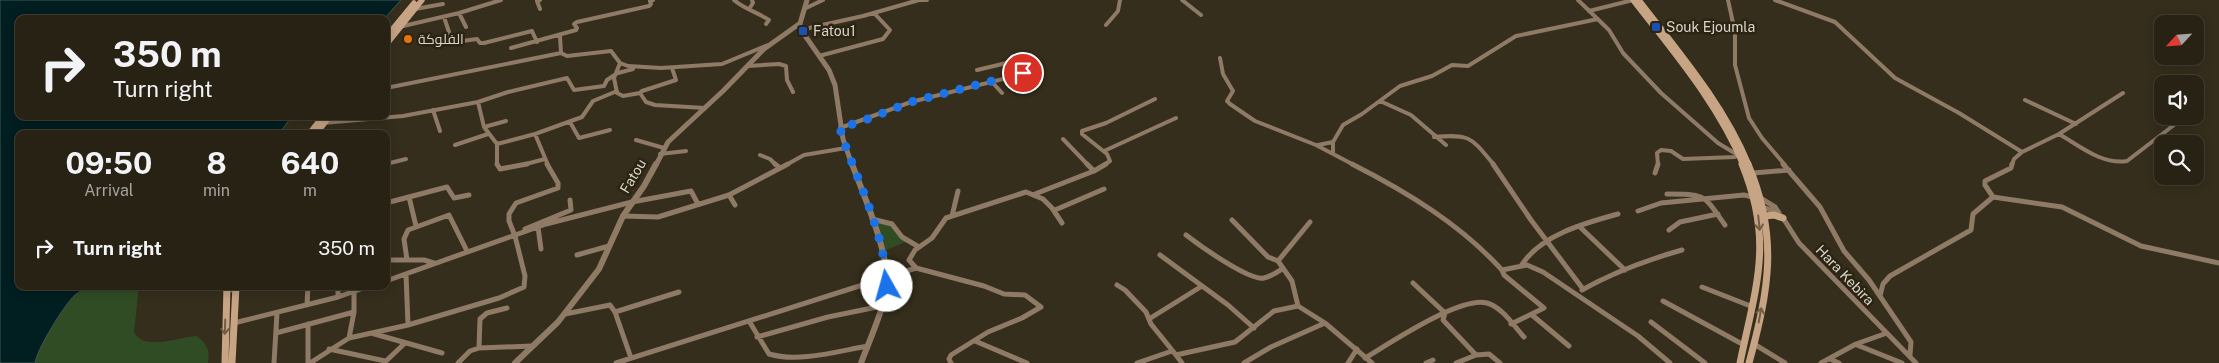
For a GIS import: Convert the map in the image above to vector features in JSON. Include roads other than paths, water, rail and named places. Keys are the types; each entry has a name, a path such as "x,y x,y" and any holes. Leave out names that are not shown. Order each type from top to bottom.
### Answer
{"main road":[{"path":"390,32 416,0"},
{"path":"390,41 422,0"},
{"path":"1633,0 1697,82"},
{"path":"1639,0 1697,82 1724,126 1741,157 1758,198 1764,207 1769,256 1749,363"},
{"path":"312,130 317,123 324,120"},
{"path":"1740,363 1753,307 1761,254 1758,198 1753,173 1741,157"},
{"path":"1765,216 1774,215 1783,218"},
{"path":"1761,254 1769,256"},
{"path":"225,363 226,290"},
{"path":"232,363 236,290"}],"street":[{"path":"393,28 444,17 501,0"},
{"path":"540,0 536,1 540,9"},
{"path":"511,48 560,36 576,30 575,23 649,6 651,4 650,1 653,0"},
{"path":"734,0 739,5 756,11 769,20 766,24"},
{"path":"749,9 753,3 752,0"},
{"path":"807,0 800,28 829,70 835,85 840,128 872,219 887,278 882,306 862,363"},
{"path":"804,8 823,0"},
{"path":"800,28 874,13 920,0 927,0"},
{"path":"1106,25 1118,11 1120,0"},
{"path":"1182,0 1201,15"},
{"path":"1578,0 1611,33 1623,52 1660,92 1722,147 1741,157"},
{"path":"1589,11 1633,0"},
{"path":"1728,0 1735,32 1735,65 1748,118 1762,138 1820,208 1844,251 1880,296 1908,337 1912,346 1910,355"},
{"path":"1775,0 1835,22 1896,78 1958,112 1987,132 2022,152"},
{"path":"414,9 443,4"},
{"path":"459,13 466,27"},
{"path":"819,56 882,40 890,30 874,13"},
{"path":"444,17 450,35 462,42 477,39 480,43 484,43 532,31 537,42"},
{"path":"1333,153 1333,142 1343,125 1400,86 1432,76 1452,65 1468,66 1516,36 1598,19"},
{"name":"Fatou","path":"515,363 565,314 599,269 623,216 644,186 660,154 677,132 706,108 769,45 800,28"},
{"path":"560,36 561,53"},
{"path":"390,117 478,102 508,92 567,78 574,90 598,88 604,86 607,80 617,73 636,68 672,68 722,64 769,45"},
{"path":"390,87 561,53 567,56 611,51 620,63 636,68"},
{"path":"1220,58 1224,74 1233,92 1227,101 1230,104 1265,126 1333,153 1414,197 1480,246 1502,270 1504,275 1542,305 1543,310 1511,324"},
{"path":"977,70 1015,61 1023,73"},
{"path":"620,63 614,80 617,92 624,96 640,93 676,80 672,68"},
{"path":"748,66 779,64 786,66 788,85 793,92"},
{"path":"840,128 911,102 1039,70"},
{"path":"992,82 1002,93"},
{"path":"497,144 570,122 585,115 593,101 617,92"},
{"path":"640,93 646,102 655,105 706,108"},
{"path":"1993,197 1985,185 1985,181 2010,168 2014,159 2022,152 2059,134 2123,93"},
{"path":"1035,194 1110,162 1104,150 1082,134 1082,132 1106,123 1155,99"},
{"path":"2025,100 2076,124"},
{"path":"1380,101 1411,115 1434,137 1446,145"},
{"path":"478,102 484,127 497,144 497,164 502,170 545,159"},
{"path":"434,110 440,131"},
{"path":"1104,150 1176,118"},
{"path":"484,127 506,121"},
{"path":"570,122 580,138 610,130"},
{"path":"2059,134 2103,158 2118,163 2127,161 2174,125"},
{"path":"455,145 488,134"},
{"path":"309,363 349,338 408,325 524,287 525,276 515,236 508,218 513,206 520,201 558,188 558,179 545,159 535,134"},
{"path":"1434,137 1461,135 1476,143 1498,169 1582,289 1581,296"},
{"path":"1064,139 1094,170"},
{"path":"636,140 648,145 664,148"},
{"path":"1316,145 1333,142"},
{"path":"623,216 658,217 728,195 804,155 846,148"},
{"path":"1655,173 1658,166 1657,153 1661,150 1671,151 1683,159 1741,157"},
{"path":"660,154 686,151"},
{"path":"760,155 770,159 780,168"},
{"path":"390,163 406,159"},
{"path":"1753,173 1790,170"},
{"path":"390,202 447,187 454,198 469,195"},
{"path":"1055,210 1104,190"},
{"path":"390,279 538,227 632,202 691,191 698,204"},
{"path":"952,216 958,191"},
{"path":"951,363 949,359 952,355 995,328 1022,318 1041,307 1025,295 1004,294 980,284 916,268 909,260 912,253 930,239 939,224 952,216 1026,192 1035,194 1055,210 1062,223"},
{"path":"1667,194 1692,194 1706,198 1725,225"},
{"path":"728,195 735,205"},
{"path":"1638,211 1662,203 1744,195 1758,198 1775,207 1783,218"},
{"path":"409,197 416,226"},
{"path":"1880,296 1883,284 1890,276 1971,230 1973,214 1993,197 2062,206 2141,246 2219,263"},
{"path":"521,233 536,223 570,210 572,206 570,200"},
{"name":"Hara Kebira","path":"1757,206 1764,207 1783,218 1805,249 1851,299 1888,333 1916,363"},
{"path":"1521,266 1523,259 1548,242 1596,219 1618,214"},
{"path":"1669,230 1680,222 1718,214"},
{"path":"407,260 404,235 408,230 444,216 451,216 467,251"},
{"path":"872,219 892,224 902,237 919,247"},
{"path":"1232,220 1268,257 1278,261 1282,270 1292,281 1298,306 1325,322 1372,363"},
{"path":"1278,261 1310,222"},
{"path":"1580,226 1625,270"},
{"path":"538,227 541,249"},
{"path":"1186,235 1212,254 1256,278 1265,278 1282,270"},
{"path":"577,255 609,246"},
{"path":"1582,289 1656,256 1682,250"},
{"path":"1160,256 1202,286 1254,328"},
{"path":"390,260 434,263"},
{"path":"1502,270 1521,266 1537,268 1638,336 1670,363"},
{"path":"616,363 916,268"},
{"path":"406,274 408,325"},
{"path":"1413,283 1445,313"},
{"path":"1117,285 1130,295 1146,312 1151,324 1182,363"},
{"path":"1149,319 1202,286"},
{"path":"1702,287 1753,307"},
{"path":"308,290 308,305"},
{"path":"338,290 338,297"},
{"path":"234,323 360,290"},
{"path":"349,338 354,312 354,292"},
{"path":"615,312 678,292"},
{"path":"1663,301 1744,345"},
{"path":"1365,358 1445,313 1480,302 1496,309 1524,337"},
{"path":"565,314 603,304 610,305 615,312 631,358"},
{"path":"757,337 828,317 882,306"},
{"path":"1137,363 1174,353 1230,344 1254,328 1274,311 1298,306"},
{"path":"479,348 480,319 487,313 507,308"},
{"path":"276,333 354,312"},
{"path":"274,363 277,313"},
{"path":"1445,313 1443,320 1476,355"},
{"path":"1532,315 1569,346"},
{"path":"748,321 769,354 773,356 798,357 868,346"},
{"path":"1244,363 1271,347 1325,322"},
{"path":"1651,322 1705,363"},
{"path":"308,324 309,363"},
{"path":"370,333 442,353"},
{"path":"1821,363 1856,344 1888,333"},
{"path":"975,341 1027,363"},
{"path":"329,349 385,362 405,343"},
{"path":"1754,344 1785,363"},
{"path":"1856,344 1902,363"},
{"path":"458,363 470,351 479,348 532,346"},
{"path":"1348,363 1356,349"},
{"path":"1456,363 1483,352 1490,354 1500,363"},
{"path":"1830,359 1839,363"},
{"path":"1426,363 1433,360"}],"water":[{"path":"0,0 401,0 388,15 15,15 15,120 289,120 282,130 15,130 15,290 82,290 75,295 64,308 46,338 35,363 0,363"}],"place":[{"name":"Souk Ejoumla","path":"1656,27"},
{"name":"Fatou1","path":"803,31"},
{"name":"الفلوكة","path":"408,39"}]}
